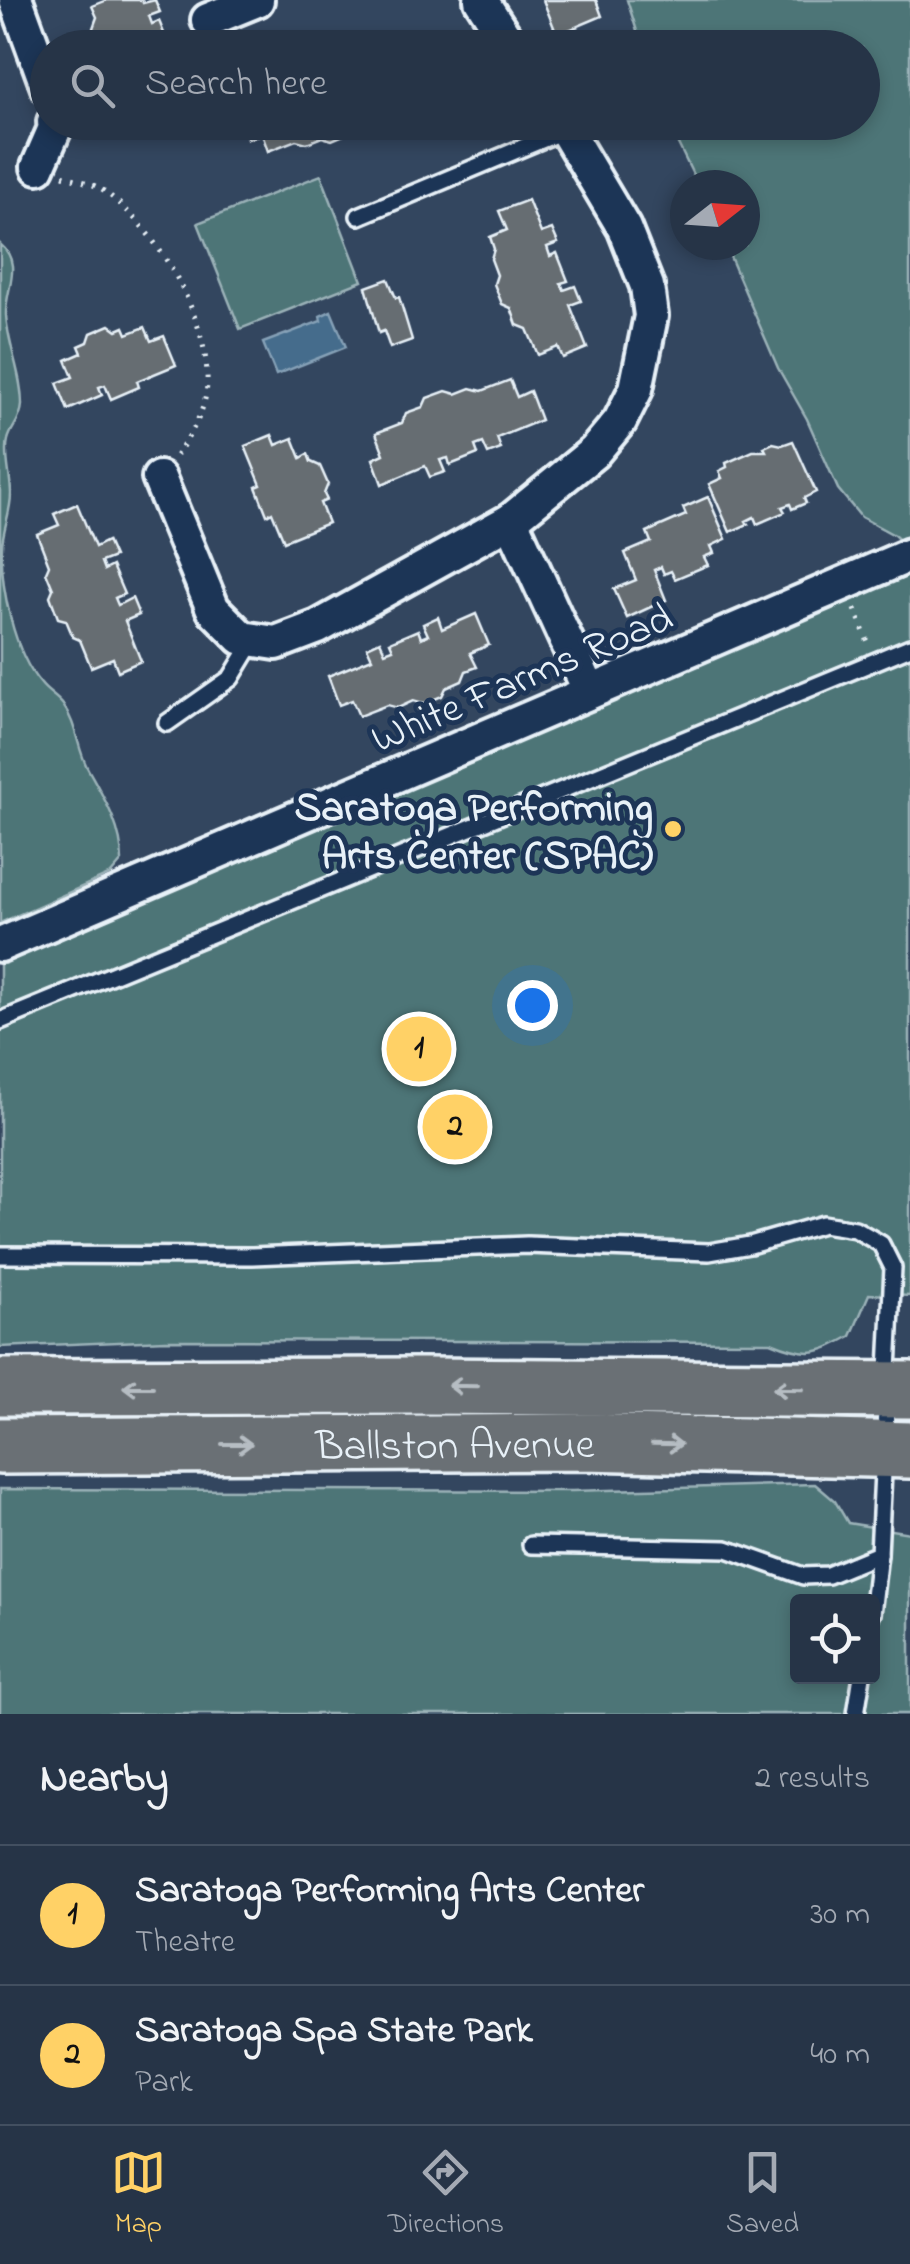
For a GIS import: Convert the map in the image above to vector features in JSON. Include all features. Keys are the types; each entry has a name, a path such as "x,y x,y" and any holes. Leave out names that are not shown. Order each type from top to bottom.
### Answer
{"highway":[{"name":"Ballston Avenue","path":"0,1387 898,1390"},
{"name":"Ballston Avenue","path":"0,1446 585,1442 897,1449"}],"street":[{"path":"16,0 30,38"},
{"path":"208,20 257,0"},
{"path":"481,0 500,30"},
{"path":"38,167 48,140"},
{"path":"160,478 213,609 242,638 276,643 318,627 511,520 594,452 620,421 636,389 652,316 647,286 624,228 571,140"},
{"path":"511,520 590,692"},
{"name":"White Farms Road","path":"0,945 910,555"}],"lane":[{"path":"359,216 531,140"},
{"path":"168,723 231,678 254,640"},
{"path":"0,1021 910,647"},
{"path":"0,1255 252,1256 527,1245 709,1252 750,1246 822,1224 856,1229 881,1244 894,1268 897,1449 874,1594"},
{"path":"894,1268 910,1260"},
{"path":"531,1545 727,1549 803,1576 828,1575 879,1554"},
{"path":"856,1714 861,1684"}],"path":[{"path":"98,187 130,214 156,245 194,315 204,353 206,393 193,432"},
{"path":"845,583 870,650 884,644"}],"green space":[{"name":"Saratoga Performing Arts Center (SPAC)","path":"627,0 910,0 910,1296 869,1294 851,1336 812,1352 771,1342 166,1340 0,1347 0,959 907,547 861,517 838,489 807,419 778,368 731,260 760,260 760,170 691,170 676,140 880,140 880,30 637,30"},
{"path":"321,175 362,281 240,329 198,223"},
{"path":"0,244 11,260 6,315 22,405 7,446 11,494 2,546 6,600 16,638 31,671 63,705 71,720 84,761 115,825 122,861 111,874 0,923"},
{"path":"815,1484 835,1501 848,1523 910,1533 910,1714 0,1714 0,1489 572,1491"}],"water":[{"path":"331,311 346,347 276,375 263,343 321,321 320,316"}],"building":[{"path":"107,0 155,0 160,12 149,16 152,24 159,21 163,30 94,30 97,17 92,6"},
{"path":"543,0 596,0 602,16 569,30 555,30"},
{"path":"264,140 296,140 268,151"},
{"path":"528,200 541,233 552,229 558,243 547,247 550,256 557,253 568,281 561,283 564,290 575,286 581,301 570,305 587,348 563,358 558,347 538,355 527,329 517,325 511,308 502,304 494,284 497,275 491,259 494,249 490,237 507,230 499,211"},
{"path":"388,279 396,298 399,297 412,340 390,348 384,331 379,333 366,287"},
{"path":"110,325 117,330 124,327 127,334 145,327 151,341 164,336 176,365 137,381 139,387 111,399 105,385 99,387 102,395 68,410 57,383 73,377 66,360 82,353 79,346 88,342 91,333"},
{"path":"510,380 517,397 530,391 541,420 497,438 501,449 488,454 483,443 475,446 478,454 450,465 448,458 440,460 445,472 430,477 425,466 382,484 373,459 384,454 376,433 402,423 406,413 423,407 427,398 446,391 482,391"},
{"path":"272,435 276,445 293,438 301,458 308,454 311,462 320,466 328,484 324,494 327,500 320,503 328,523 284,541 272,512 267,515 256,487 261,485 245,446"},
{"path":"793,441 816,492 804,498 806,503 792,509 790,504 782,507 785,512 757,524 754,517 730,532 709,484 722,478 719,471 727,467 726,463 753,451 766,451 764,447 773,443"},
{"path":"708,497 726,539 711,546 714,553 704,557 708,565 675,579 671,571 664,574 661,567 654,570 666,600 627,618 614,589 636,580 625,553 651,542 647,532 686,515 683,508"},
{"path":"77,504 95,547 107,541 114,557 101,562 104,570 112,566 124,594 115,598 118,605 132,598 139,615 125,621 141,661 118,671 113,658 91,667 80,640 73,637 66,620 58,618 50,596 53,589 46,572 49,565 37,534 59,525 54,514"},
{"path":"476,614 489,645 470,653 477,667 466,671 462,681 446,688 442,696 423,704 413,701 398,708 387,705 359,716 352,700 339,705 328,676 372,658 367,647 380,641 385,652 393,649 390,642 418,630 421,638 428,635 423,624 438,617 442,629"}],"place":[{"name":"Saratoga Performing Arts Center (SPAC)","path":"673,829"},
{"name":"Saratoga Performing Arts Center","path":"419,1049"},
{"name":"Saratoga Spa State Park","path":"455,1127"}]}
